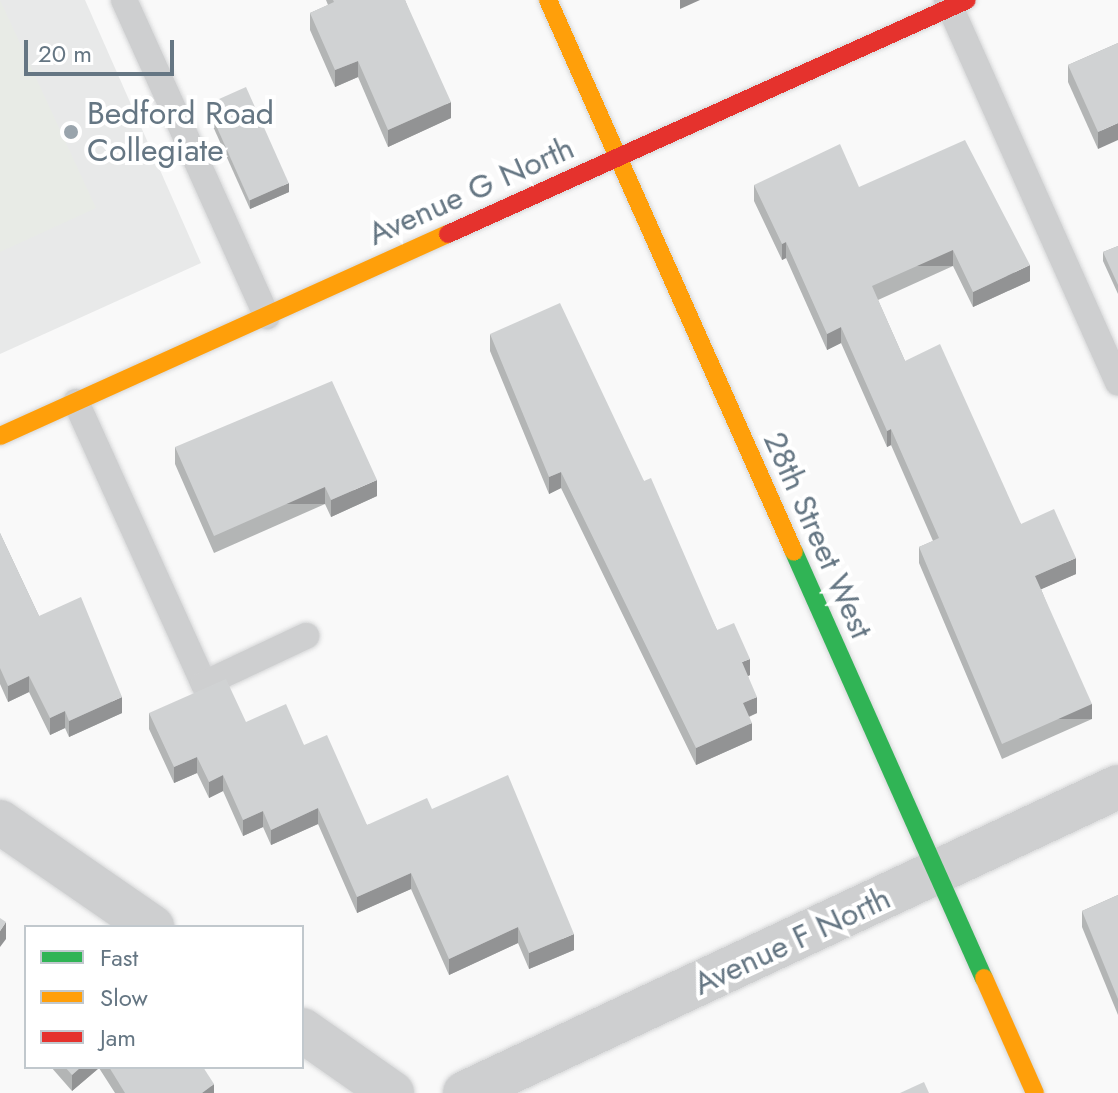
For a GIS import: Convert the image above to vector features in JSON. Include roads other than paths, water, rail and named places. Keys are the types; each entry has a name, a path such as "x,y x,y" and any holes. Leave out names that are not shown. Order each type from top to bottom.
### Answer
{"street":[{"name":"28th Street West","path":"548,0 1035,1093"},
{"name":"Avenue G North","path":"0,436 618,158 955,2"},
{"name":"Avenue F North","path":"465,1093 1118,787"},
{"path":"0,822 149,925"},
{"path":"304,1031 392,1093"}],"lane":[{"path":"124,0 267,316"},
{"path":"955,2 1118,383"},
{"path":"76,402 204,684 306,636"}],"place":[{"name":"Bedford Road Collegiate","path":"71,132"}]}
